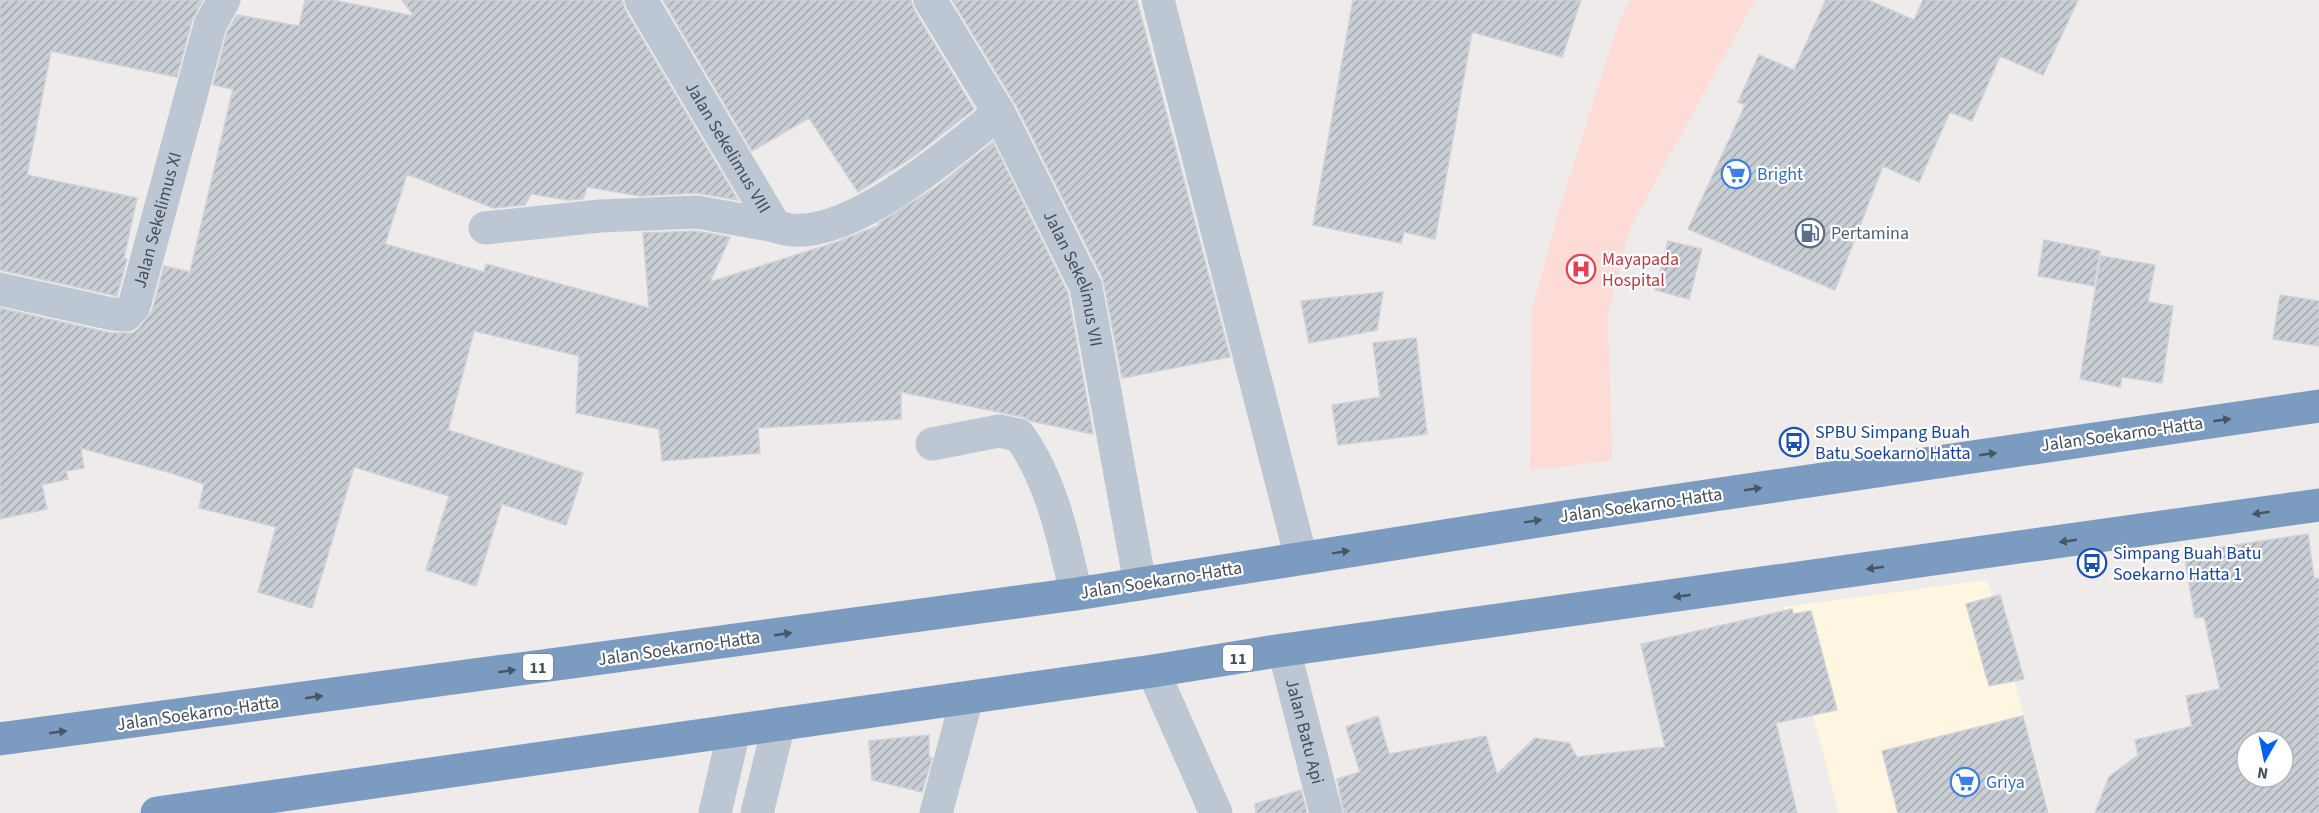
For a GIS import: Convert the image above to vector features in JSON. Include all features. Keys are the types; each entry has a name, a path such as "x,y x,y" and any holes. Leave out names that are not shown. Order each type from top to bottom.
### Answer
{"highway":[{"name":"Jalan Soekarno-Hatta","path":"0,740 1076,594 1581,514 2319,406"},
{"name":"11","path":"157,813 967,698 1284,650 2319,505"}],"street":[{"name":"Jalan Sekelimus XI","path":"0,290 112,314 126,315 134,306 210,25 224,0"},
{"name":"Jalan Sekelimus VIII","path":"641,0 775,226 787,231 822,229 907,186 999,113"},
{"name":"Jalan Sekelimus VII","path":"930,0 999,113 1086,287 1140,584"},
{"path":"1158,0 1301,558"},
{"path":"485,228 600,216 697,212 775,226"},
{"path":"932,444 999,431 1019,435 1032,453 1063,532 1076,594"},
{"name":"Jalan Batu Api","path":"1284,650 1326,813"},
{"path":"1153,671 1216,813"},
{"path":"936,813 967,698"},
{"path":"757,813 779,724"},
{"path":"715,813 734,731"}],"shaded area":[{"name":"Mayapada Hospital","path":"1631,0 1755,0 1630,228 1608,314 1612,461 1530,470 1532,310 1560,207 1620,19"},
{"path":"1987,580 2050,813 1839,813 1784,607"}],"building":[{"path":"0,0 203,0 192,20 177,77 51,51 27,175 137,198 124,258 127,259 117,296 0,270"},
{"path":"305,0 332,0 414,16 402,0 622,0 625,10 738,200 696,193 640,196 587,187 583,199 568,200 531,194 525,205 493,208 407,174 385,244 484,272 486,264 649,308 643,233 696,231 730,237 710,282 837,242 880,225 879,223 935,188 993,142 1068,293 1093,434 901,392 901,419 758,428 760,453 662,461 659,429 576,413 579,356 474,331 448,430 583,473 566,525 502,504 476,586 426,570 449,496 354,467 312,608 258,592 276,527 199,508 204,484 171,473 81,448 84,468 66,471 68,479 42,485 47,509 0,519 0,308 111,333 133,333 140,327 152,311 164,266 190,272 233,89 213,85 227,32 237,15 299,26"},
{"path":"663,0 911,0 914,10 974,109 913,157 858,192 809,118 752,151"},
{"path":"952,0 1137,0 1230,357 1122,378 1103,279 1016,105"},
{"path":"1353,0 1581,0 1562,57 1472,32 1435,239 1404,232 1401,243 1313,225"},
{"path":"1826,0 1868,0 1914,20 1923,0 2078,0 2043,75 2000,56 1972,121 1950,112 1919,182 1883,166 1835,290 1688,229 1745,105 1738,102 1759,55 1794,70"},
{"path":"2044,240 2100,251 2094,286 2038,276"},
{"path":"1668,241 1702,249 1689,299 1655,290"},
{"path":"2101,256 2155,265 2148,302 2173,306 2162,383 2122,377 2120,387 2080,379"},
{"path":"1383,292 1377,330 1309,343 1301,301"},
{"path":"2280,295 2319,301 2319,346 2273,339"},
{"path":"1416,338 1427,434 1338,445 1332,405 1380,397 1373,343"},
{"path":"2308,534 2314,578 2319,578 2319,813 2095,813 2109,777 2138,755 2135,740 2192,726 2186,696 2220,689 2204,617 2195,618 2184,553"},
{"path":"2000,595 2024,679 1989,686 1966,604"},
{"path":"1792,609 1793,614 1811,611 1837,710 1776,723 1797,813 1344,813 1337,779 1360,772 1346,727 1378,716 1389,754 1486,736 1497,774 1535,738 1569,743 1577,757 1665,747 1641,644"},
{"name":"Griya","path":"2023,716 2048,813 1898,813 1882,751"},
{"path":"929,735 929,757 932,758 922,792 872,780 869,741"},
{"path":"1301,790 1307,813 1256,813 1255,804"}],"place":[{"name":"Bright","path":"1736,174"},
{"name":"Pertamina","path":"1810,233"},
{"name":"Mayapada Hospital","path":"1581,269"},
{"name":"SPBU Simpang Buah Batu Soekarno Hatta","path":"1794,442"},
{"name":"Simpang Buah Batu Soekarno Hatta 1","path":"2092,563"},
{"name":"Griya","path":"1965,782"}]}
